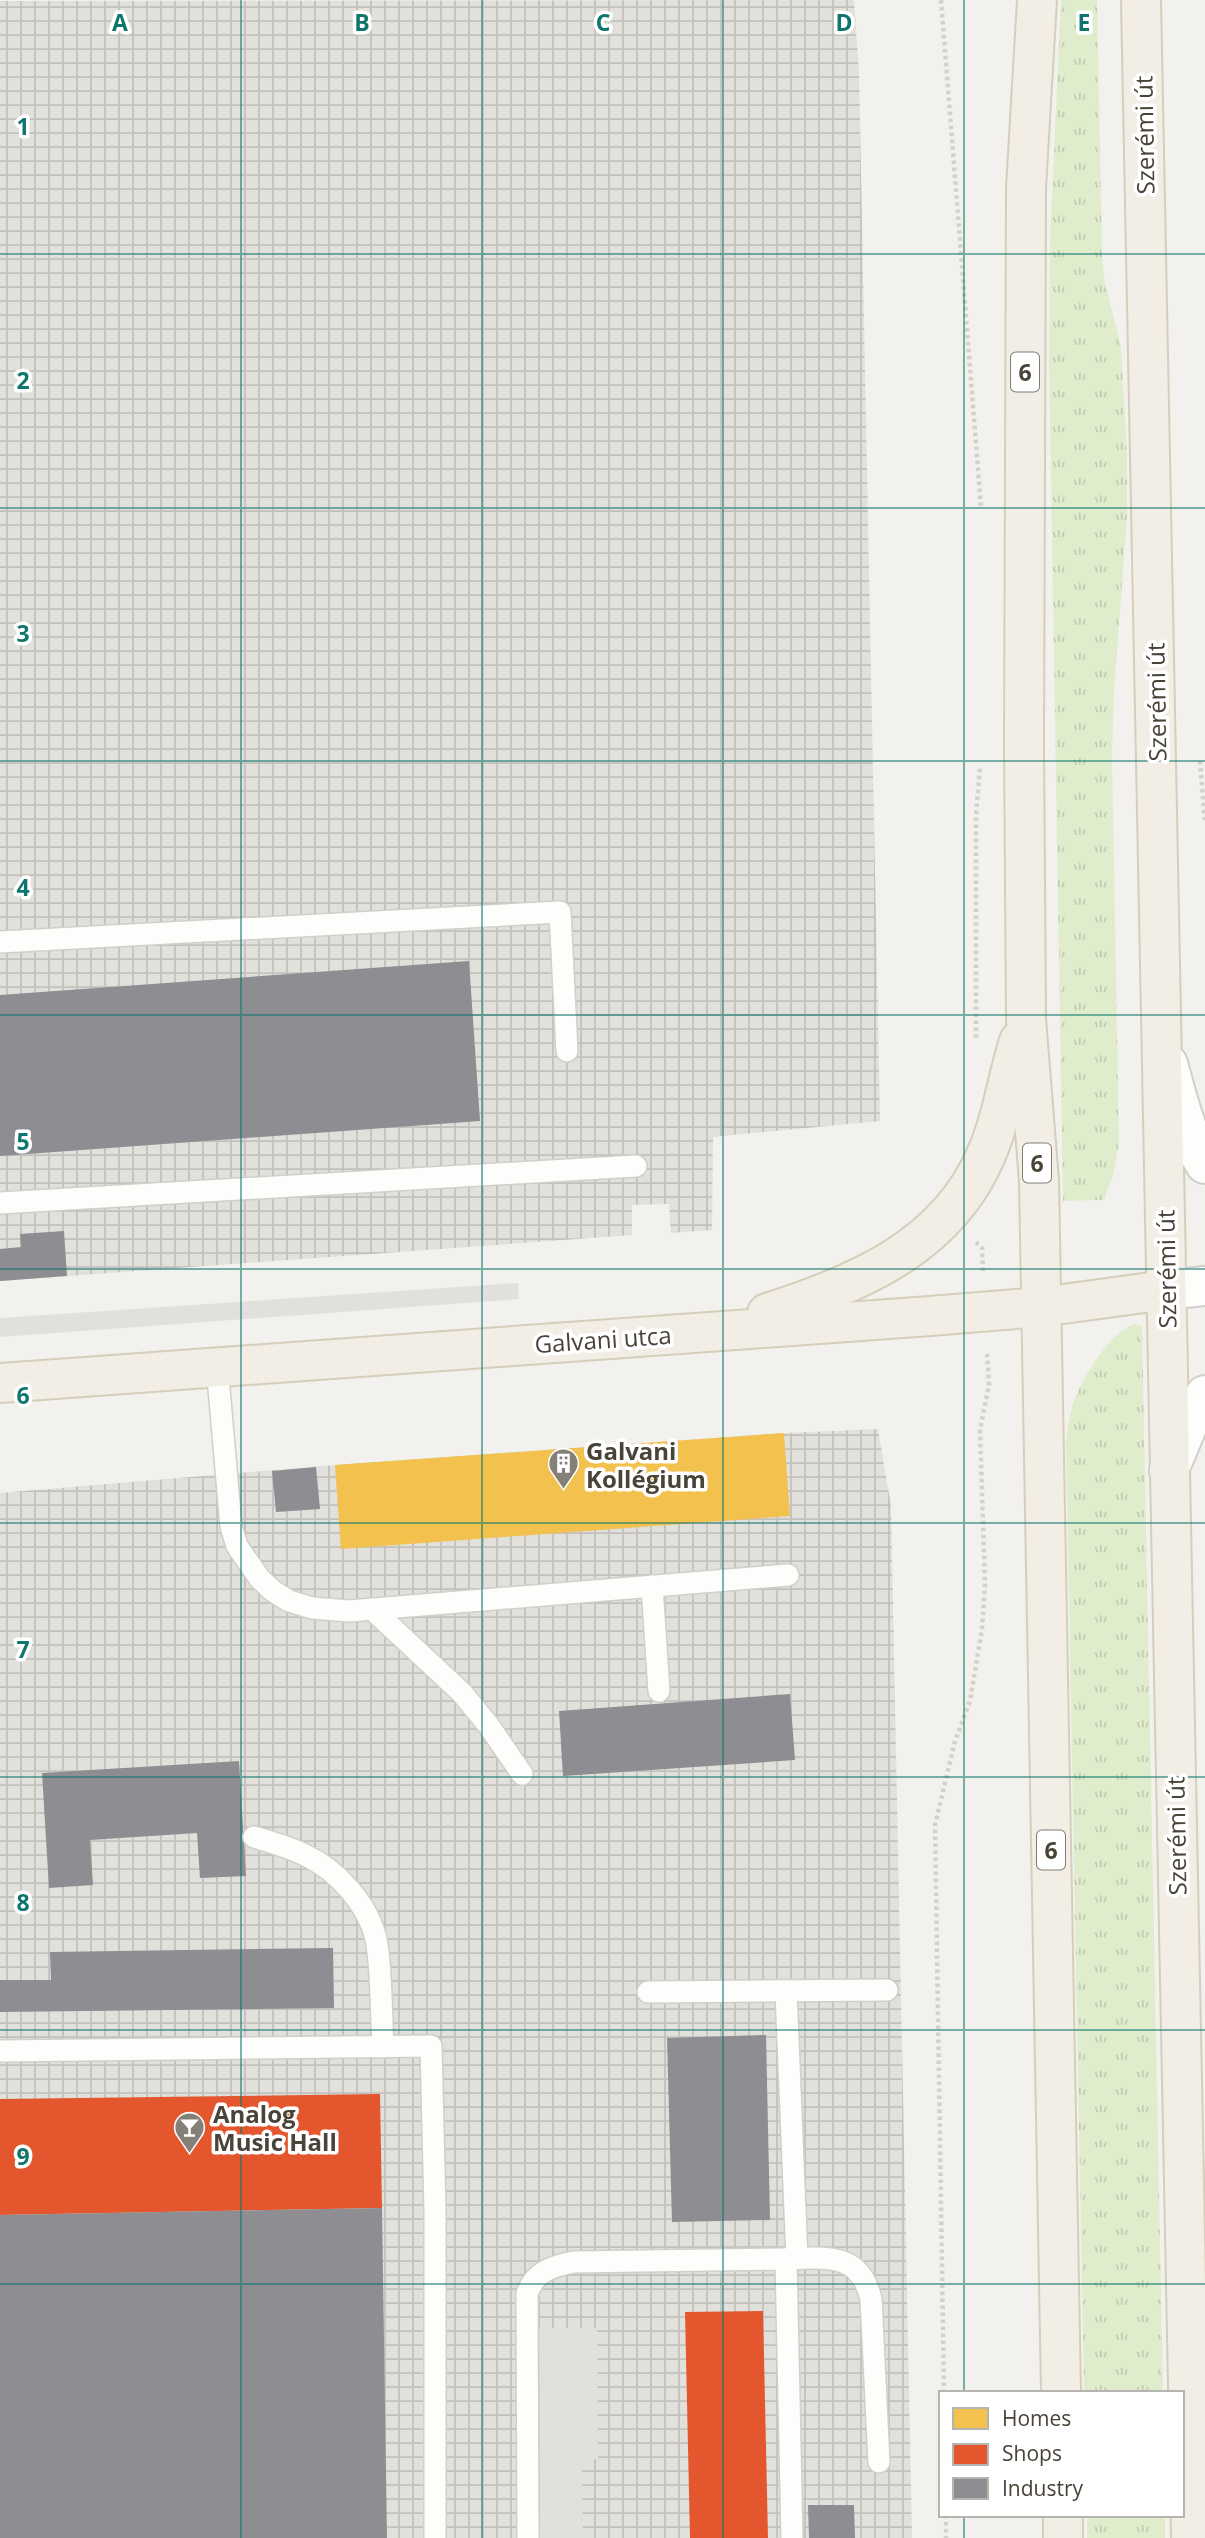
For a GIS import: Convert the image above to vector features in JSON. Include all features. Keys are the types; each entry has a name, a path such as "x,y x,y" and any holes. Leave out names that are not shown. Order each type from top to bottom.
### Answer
{"main road":[{"name":"6","path":"1037,0 1026,188 1026,1019 1039,1181 1061,2391"},
{"name":"Szerémi út","path":"1141,0 1191,2538"},
{"path":"712,1331 811,1299 886,1264 934,1231 970,1184 986,1157 1026,1019"},
{"name":"Galvani utca","path":"0,1382 1041,1307 1166,1290"},
{"path":"1063,2517 1063,2538"}],"street":[{"path":"1163,1047 1183,1120 1205,1164"},
{"name":"Galvani utca","path":"1166,1290 1205,1286"},
{"path":"1169,1470 1192,1415 1205,1395"}],"lane":[{"path":"0,942 559,912 567,1051"},
{"path":"0,1203 636,1166"},
{"path":"217,1366 231,1526 237,1546 247,1562 273,1591 289,1601 328,1611 372,1609 788,1575"},
{"path":"652,1586 659,1691"},
{"path":"372,1609 462,1693 522,1774"},
{"path":"254,1837 306,1855 344,1884 366,1913 376,1941 383,2047"},
{"path":"648,1992 887,1990"},
{"path":"786,1991 792,2538"},
{"path":"0,2051 431,2046 435,2212 435,2538"},
{"path":"527,2538 527,2294 530,2285 545,2270 574,2262 842,2260 860,2273 870,2299 879,2462"}],"path":[{"path":"941,0 981,509"},
{"path":"975,1046 976,816 981,764"},
{"path":"944,2391 935,1825 955,1741 970,1701 982,1629 985,1584 980,1430 989,1385 982,1248 947,1215"},
{"path":"946,2517 946,2538"}],"shaded area":[{"path":"854,0 859,72 880,1121 713,1137 712,1230 671,1233 669,1204 632,1205 632,1235 0,1281 0,1"},
{"path":"518,1283 519,1299 0,1337 0,1318"},
{"path":"878,1429 891,1506 912,2538 0,2538 0,1493 335,1465 784,1433"},
{"path":"539,2328 597,2328 598,2459 582,2460 583,2538 540,2538"}],"green space":[{"path":"1061,0 1097,0 1102,255 1104,279 1121,347 1127,455 1127,517 1114,690 1112,756 1119,1144 1113,1175 1104,1200 1063,1201 1049,358 1050,241"},
{"path":"1135,1324 1142,1326 1163,2391 1084,2391 1066,1441 1073,1404 1083,1382 1107,1345 1126,1328"},
{"path":"1087,2517 1165,2517 1165,2538 1087,2538"}],"building: Homes":[{"name":"Galvani Kollégium","path":"784,1433 790,1516 341,1549 335,1465"}],"building: Shops":[{"name":"Analog Music Hall","path":"380,2094 382,2208 0,2215 0,2099"},
{"path":"763,2311 768,2538 690,2538 685,2312"}],"building: Industry":[{"path":"469,961 480,1121 0,1156 0,995"},
{"path":"64,1231 67,1276 0,1281 0,1249 21,1247 20,1234"},
{"path":"316,1467 320,1509 276,1512 272,1471"},
{"path":"790,1694 795,1760 563,1776 559,1711"},
{"path":"239,1761 246,1876 200,1878 197,1833 90,1840 93,1885 49,1888 42,1773"},
{"path":"333,1948 334,2008 0,2012 0,1980 51,1980 50,1952"},
{"path":"766,2035 770,2220 672,2222 667,2038"},
{"path":"382,2208 387,2538 0,2538 0,2215"},
{"path":"808,2505 854,2505 855,2538 809,2538"}],"place":[{"name":"Galvani Kollégium","path":"563,1491"},
{"name":"Analog Music Hall","path":"190,2154"}]}
